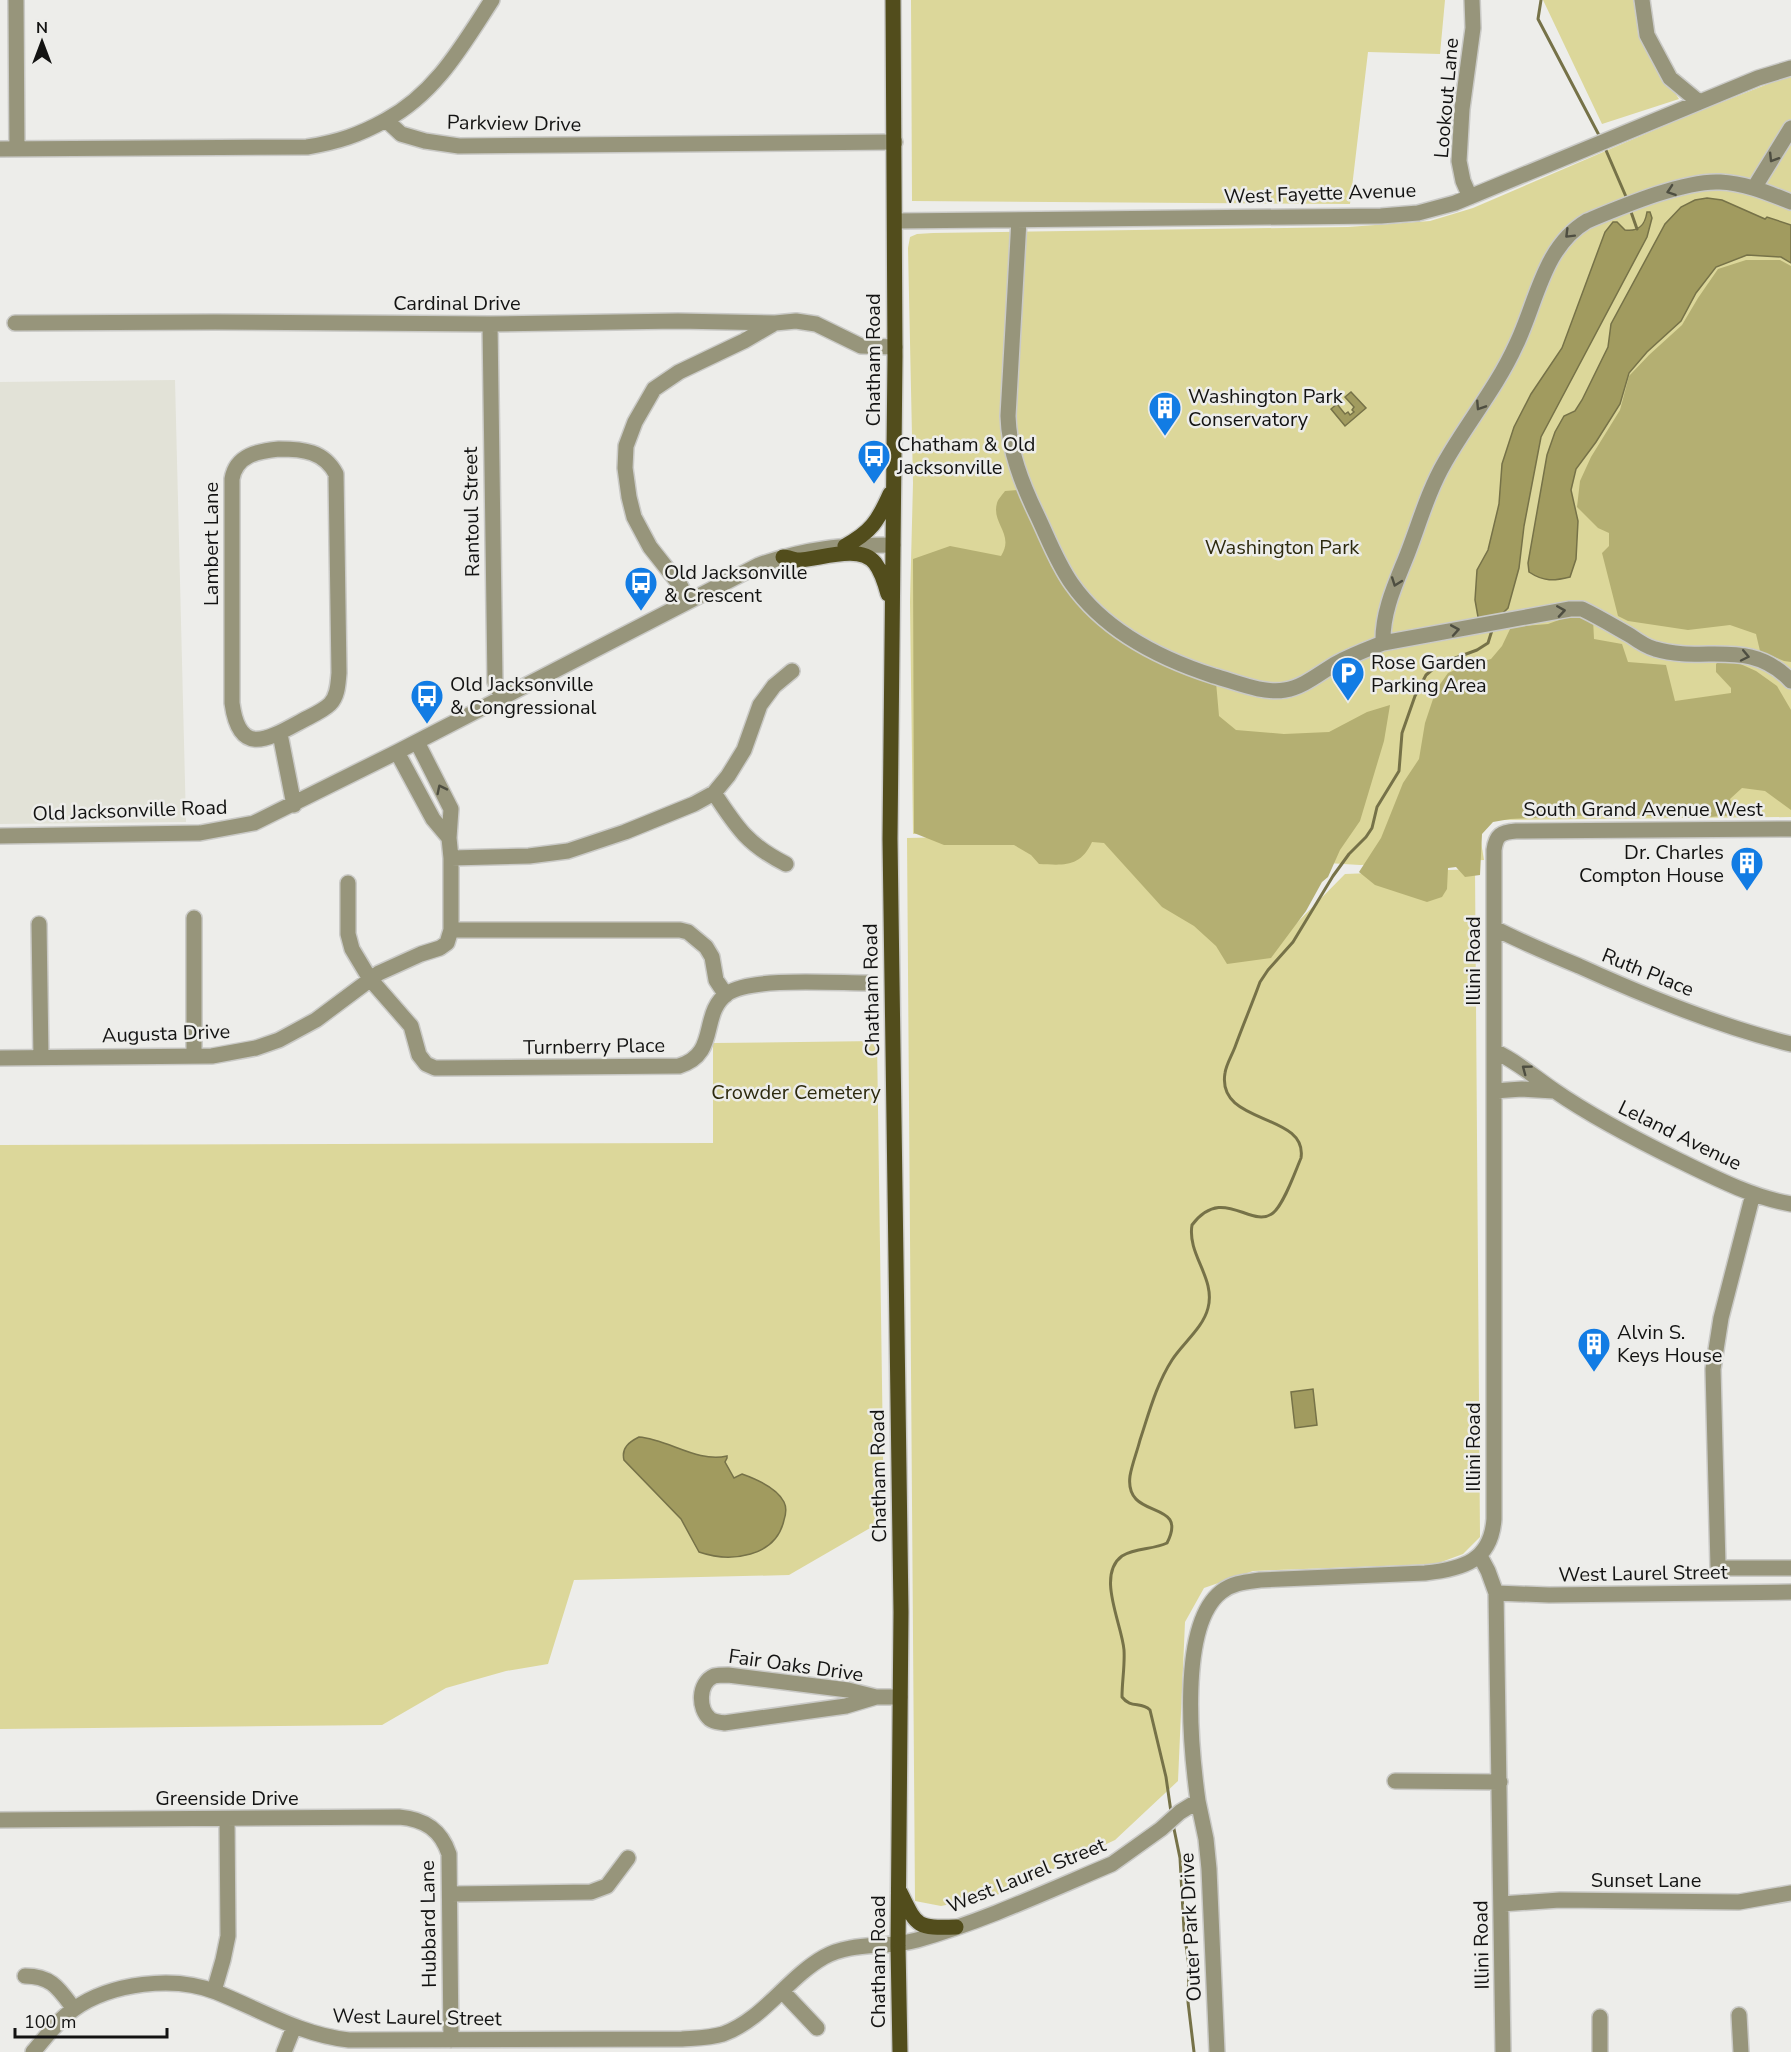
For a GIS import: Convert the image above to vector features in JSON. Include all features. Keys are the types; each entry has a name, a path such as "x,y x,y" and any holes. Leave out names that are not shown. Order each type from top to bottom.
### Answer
{"main road":[{"name":"Chatham Road","path":"893,0 895,220 890,839 900,1697 898,1946 900,2052"},
{"path":"845,546 869,530 877,521 893,486"},
{"path":"783,556 797,560 848,554 867,556 876,564 892,605"},
{"path":"899,1889 912,1917 919,1924 929,1927 956,1927"}],"street":[{"path":"16,0 17,148"},
{"path":"0,149 307,147 336,142 364,132 386,120 412,104 432,86 454,59 492,0"},
{"name":"Lookout Lane","path":"1470,197 1463,181 1459,161 1462,109 1473,28 1472,0"},
{"path":"1642,0 1647,35 1670,78 1699,102"},
{"name":"West Fayette Avenue","path":"895,220 1381,216 1418,213 1470,197 1758,78 1791,68"},
{"name":"Parkview Drive","path":"386,120 401,134 425,141 459,146 895,142"},
{"path":"1754,188 1791,128"},
{"path":"1383,643 1389,604 1433,487 1444,463 1516,346 1560,244 1587,220 1699,182 1719,182 1754,188 1791,202"},
{"path":"1019,220 1008,416 1015,461 1035,511 1063,570 1080,595 1102,618 1159,654 1204,673 1235,682 1274,691 1286,690 1304,683 1341,661 1383,643 1570,609 1582,609 1653,649 1673,653 1734,653 1766,662 1791,681"},
{"name":"Cardinal Drive","path":"15,323 807,322 861,346 894,347"},
{"path":"688,600 680,585 650,547 634,517 625,468 626,446 635,422 654,389 679,372 744,341 775,323"},
{"name":"Rantoul Street","path":"490,324 495,682 502,697"},
{"name":"Lambert Lane","path":"296,449 321,456 328,461 336,474 339,673 338,687 330,704 280,734 264,740 251,739 242,732 233,713 232,479 233,469 247,457 263,451 296,449"},
{"name":"Old Jacksonville Road","path":"0,836 200,833 254,824 759,565 803,551 893,544"},
{"path":"451,858 529,856 568,851 625,832 694,804 714,793 738,763 760,705 774,686 792,671"},
{"path":"280,734 294,805"},
{"path":"417,742 451,809 449,936 680,930 698,938 706,947 712,957 716,980 726,995 759,983 867,983"},
{"path":"397,752 433,819 449,838"},
{"path":"714,793 736,826 750,842 786,864"},
{"name":"South Grand Avenue West","path":"1498,836 1503,832 1516,831 1791,829"},
{"name":"Illini Road","path":"1498,836 1494,850 1494,1519 1492,1538 1480,1556 1496,1593 1503,2052"},
{"name":"Turnberry Place","path":"348,883 348,934 352,950 370,979 411,1026 418,1055 435,1068 679,1066 691,1062 700,1053 706,1041 714,1009 726,995"},
{"path":"194,918 194,1056"},
{"path":"39,924 41,1057"},
{"name":"Ruth Place","path":"1494,928 1668,1004 1791,1044"},
{"name":"Augusta Drive","path":"0,1058 194,1056 232,1054 256,1048 279,1040 316,1020 370,979 394,965 440,948 449,936"},
{"name":"Leland Avenue","path":"1494,1051 1511,1058 1555,1091 1606,1122 1667,1155 1753,1194 1791,1204"},
{"path":"1494,1091 1522,1089 1555,1091"},
{"name":"West Laurel Street","path":"1753,1194 1721,1318 1713,1369 1718,1566 1791,1568"},
{"path":"1198,1801 1192,1745 1191,1679 1195,1646 1204,1613 1220,1593 1240,1582 1449,1570 1480,1556"},
{"name":"West Laurel Street","path":"1496,1593 1550,1596 1791,1592"},
{"name":"Fair Oaks Drive","path":"876,1697 846,1706 724,1723 712,1721 704,1713 701,1705 707,1680 715,1676 728,1675 848,1690 876,1697 900,1697"},
{"path":"1395,1781 1500,1782"},
{"name":"West Laurel Street","path":"33,2052 56,2025 74,2009 113,1990 143,1984 180,1985 214,1991 294,2027 314,2034 350,2040 712,2037 738,2027 811,1965 834,1952 859,1946 898,1946 956,1927 1112,1864 1198,1801"},
{"name":"Outer Park Drive","path":"1198,1801 1206,1839 1209,1869 1217,2052"},
{"name":"Greenside Drive","path":"0,1820 409,1818 426,1823 440,1834 445,1843"},
{"path":"214,1991 228,1936 227,1819"},
{"name":"Hubbard Lane","path":"445,1843 449,1854 451,2040"},
{"path":"450,1894 591,1892 607,1886 628,1857"},
{"name":"Sunset Lane","path":"1501,1905 1560,1900 1739,1902 1791,1893"},
{"path":"25,1976 45,1978 74,2009"},
{"path":"782,1991 817,2028"},
{"path":"1739,2015 1741,2052"},
{"path":"1600,2017 1600,2052"},
{"path":"284,2052 294,2027"}],"shaded area":[{"path":"1707,198 1722,200 1765,219 1767,217 1791,225 1791,263 1781,257 1747,255 1716,267 1696,293 1681,321 1647,352 1629,373 1620,404 1576,469 1571,490 1578,521 1576,559 1570,577 1554,580 1539,578 1529,572 1528,563 1547,455 1555,432 1564,416 1575,411 1582,400 1608,347 1611,324 1665,224 1681,207 1695,200"},
{"path":"1647,212 1650,212 1652,218 1647,237 1541,437 1524,526 1519,568 1508,608 1501,615 1483,619 1478,617 1475,600 1477,570 1488,550 1499,504 1502,464 1514,427 1531,394 1562,348 1605,232 1613,222 1617,222 1625,230 1638,229 1645,221"},
{"path":"1746,260 1780,260 1791,266 1791,662 1760,651 1756,634 1730,625 1688,630 1628,621 1618,616 1602,553 1609,546 1609,533 1598,528 1577,507 1580,481 1591,457 1620,410 1629,376 1682,325 1718,269"},
{"path":"175,380 186,822 0,824 0,382"},
{"path":"1351,392 1366,408 1345,426 1331,409 1337,404 1345,414 1348,412 1350,415 1354,412 1352,410 1354,407 1345,397"},
{"path":"1019,490 1051,566 1067,589 1108,631 1216,682 1219,716 1236,730 1284,734 1329,732 1367,712 1390,705 1384,741 1360,821 1340,850 1328,877 1322,882 1306,911 1271,958 1227,964 1216,946 1194,926 1162,907 1104,843 1092,842 1082,857 1076,861 1056,865 1039,864 1031,855 1014,845 944,845 914,833 913,559 950,546 1001,556 1005,548 1005,541 997,517 997,503 1005,491"},
{"path":"1578,613 1593,619 1594,639 1622,644 1628,662 1666,665 1675,701 1731,693 1731,688 1716,672 1716,664 1720,660 1736,662 1756,671 1777,686 1791,710 1791,810 1765,791 1742,788 1730,799 1735,815 1696,818 1617,814 1510,819 1493,822 1482,834 1480,875 1465,877 1456,867 1448,868 1447,889 1442,897 1427,902 1375,885 1359,872 1381,838 1403,783 1419,759 1425,723 1436,690 1448,673 1491,659 1502,646 1511,627 1548,624"},
{"path":"1313,1389 1317,1425 1295,1428 1291,1392"},
{"path":"639,1437 694,1454 727,1456 725,1462 734,1478 742,1474 748,1476 776,1492 785,1504 786,1511 779,1532 772,1542 750,1554 738,1556 725,1557 699,1552 681,1519 624,1460 623,1456 627,1446"}],"green space":[{"path":"911,0 1445,0 1440,54 1368,52 1350,204 912,201"},
{"path":"1543,0 1636,0 1638,35 1679,99 1602,124"},
{"name":"Washington Park","path":"1791,75 1791,817 1495,820 1482,827 1480,836 1484,860 1360,865 1327,863 1129,828 913,834 910,602 913,483 908,248 910,237 933,233 1348,227 1430,221 1473,208 1694,113"},
{"path":"1128,833 1276,944 1345,874 1475,869 1480,1537 1463,1554 1436,1564 1253,1571 1204,1588 1185,1622 1178,1781 1115,1840 1000,1894 941,1906 915,1901 907,838"},
{"name":"Crowder Cemetery","path":"877,1041 884,1520 789,1575 574,1580 548,1664 506,1671 446,1688 382,1725 0,1729 0,1145 713,1143 713,1043"}],"waterway":[{"path":"1541,0 1538,19 1601,139"},
{"path":"1605,148 1627,199"},
{"path":"1630,209 1637,229"},
{"path":"1171,1812 1166,1777 1150,1710 1147,1707 1129,1703 1122,1697 1124,1650 1112,1600 1111,1575 1115,1564 1122,1556 1167,1543 1172,1529 1170,1520 1164,1514 1136,1500 1131,1490 1130,1476 1150,1409 1162,1379 1176,1354 1202,1322 1208,1308 1208,1287 1194,1246 1192,1225 1203,1213 1215,1208 1236,1210 1264,1217 1273,1213 1285,1195 1301,1158 1299,1143 1291,1133 1234,1102 1226,1090 1225,1073 1260,982 1293,942 1333,876 1372,828 1377,807 1399,771 1402,733 1415,696 1426,675 1439,664 1477,650 1488,643 1493,627"},
{"path":"1173,1824 1180,1858 1184,1930 1189,1967 1188,2002 1194,2052"}],"place":[{"name":"Washington Park Conservatory","path":"1165,437"},
{"name":"Chatham & Old Jacksonville","path":"874,485"},
{"name":"Old Jacksonville & Crescent","path":"641,612"},
{"name":"Rose Garden Parking Area","path":"1348,702"},
{"name":"Old Jacksonville & Congressional","path":"427,725"},
{"name":"Dr. Charles Compton House","path":"1747,892"},
{"name":"Alvin S. Keys House","path":"1594,1373"}]}
